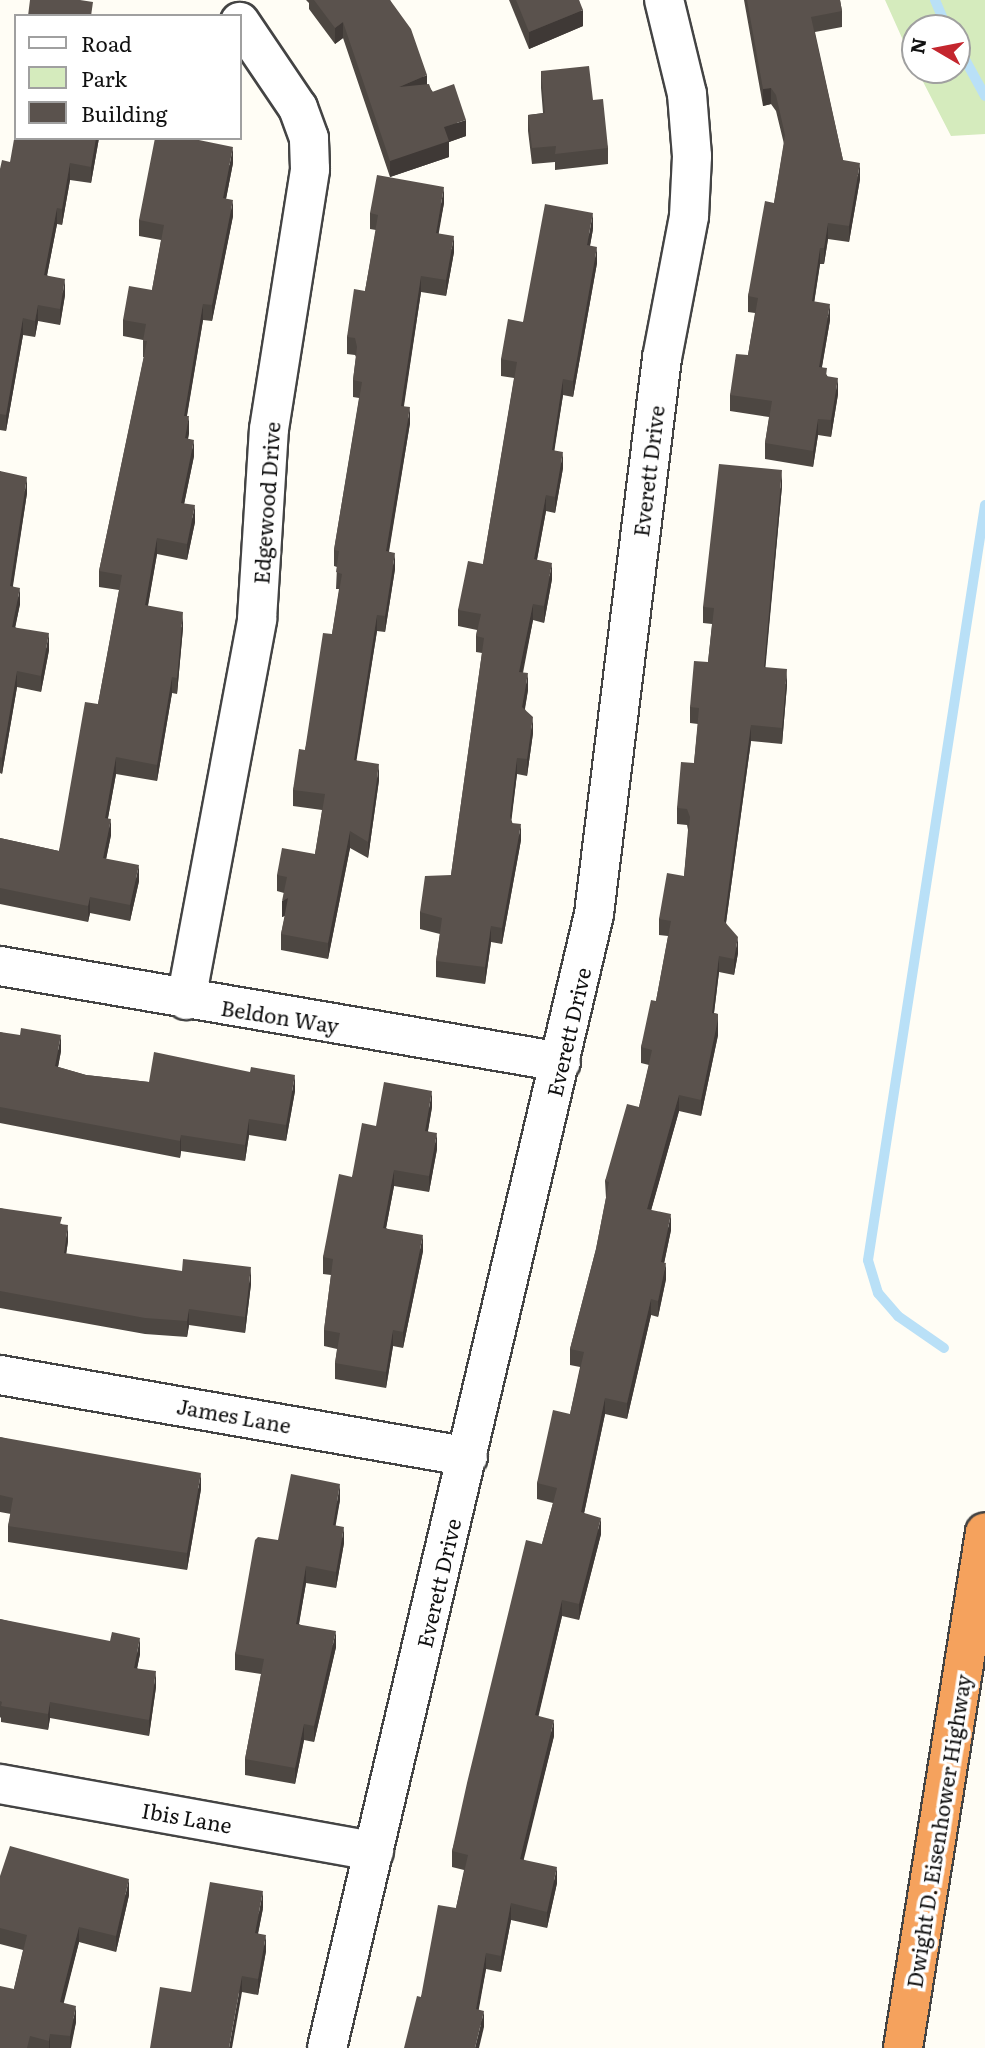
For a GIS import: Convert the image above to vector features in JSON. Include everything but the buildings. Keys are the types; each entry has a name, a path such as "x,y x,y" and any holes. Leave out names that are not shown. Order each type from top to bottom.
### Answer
{"highway":[{"name":"Dwight D. Eisenhower Highway","path":"903,2048 985,1532"}],"street":[{"name":"Everett Drive","path":"327,2048 594,914 662,358 689,216 692,156 687,94 664,0"},
{"name":"Edgewood Drive","path":"186,1000 257,619 269,429 310,169 309,138 298,108 242,25"},
{"name":"Beldon Way","path":"0,966 186,1000 561,1062"},
{"name":"James Lane","path":"0,1375 468,1458"},
{"name":"Ibis Lane","path":"0,1784 374,1851"}],"green space":[{"path":"885,0 985,0 985,134 951,136 924,84 971,84 971,14 901,14 901,36"}],"waterway":[{"path":"935,0 941,14"},
{"path":"971,70 985,96"},
{"path":"944,1348 898,1316 878,1293 868,1260 985,505"}]}
